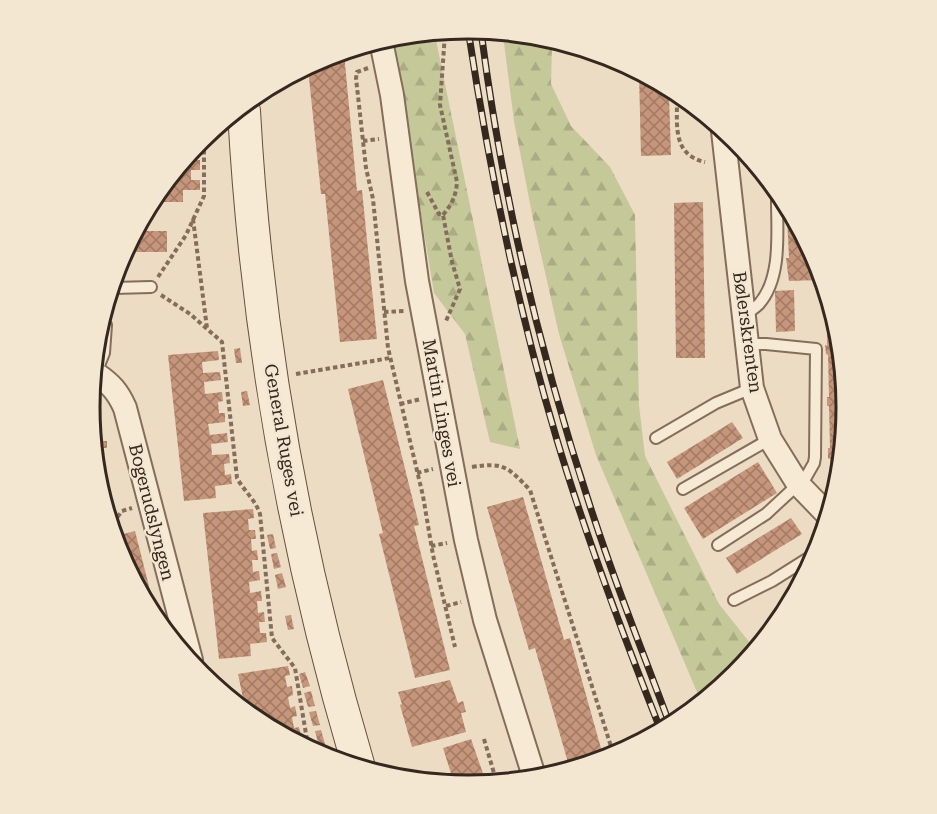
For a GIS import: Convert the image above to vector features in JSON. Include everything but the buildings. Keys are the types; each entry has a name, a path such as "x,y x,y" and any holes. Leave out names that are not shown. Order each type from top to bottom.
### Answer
{"main road":[{"name":"General Ruges vei","path":"244,115 252,219 272,378 292,493 319,617 356,757"}],"street":[{"name":"Martin Linges vei","path":"385,55 417,281 466,540 485,620 532,769"},
{"name":"Bølerskrenten","path":"724,143 752,388 770,439 798,484 822,509"},
{"name":"Bogerudslyngen","path":"102,378 111,384 119,394 125,408 187,643"}],"lane":[{"path":"744,316 759,304 767,290 777,262 777,208"},
{"path":"120,288 151,287"},
{"path":"718,545 766,514 808,473 816,457 816,349 747,344"},
{"path":"656,438 716,403 752,388"},
{"path":"683,489 770,439"},
{"path":"735,600 802,562"}],"path":[{"path":"445,40 440,105 457,182 456,195 451,206 443,215 460,289 445,323"},
{"path":"385,55 357,72 366,168 373,199 390,358 423,496 433,555 455,646"},
{"path":"677,104 679,140 686,153 699,161 727,163"},
{"path":"204,151 204,196 186,235 151,287 207,328 222,342 237,478 242,488 256,503 260,514 272,638 295,668 307,737"},
{"path":"193,219 207,328"},
{"path":"272,378 390,358"},
{"path":"453,471 491,464 506,467 530,490 611,746"},
{"path":"484,739 494,774"}],"green space":[{"path":"436,41 520,449 490,442 465,334 434,293 393,47"},
{"path":"504,41 552,49 551,84 571,126 610,167 635,215 639,405 645,456 719,604 750,643 729,667 698,695 596,455 559,334 514,121"}],"railway":[{"path":"470,39 505,236 543,390 592,548 658,723"},
{"path":"482,40 515,232 548,364 586,495 667,717"}]}
